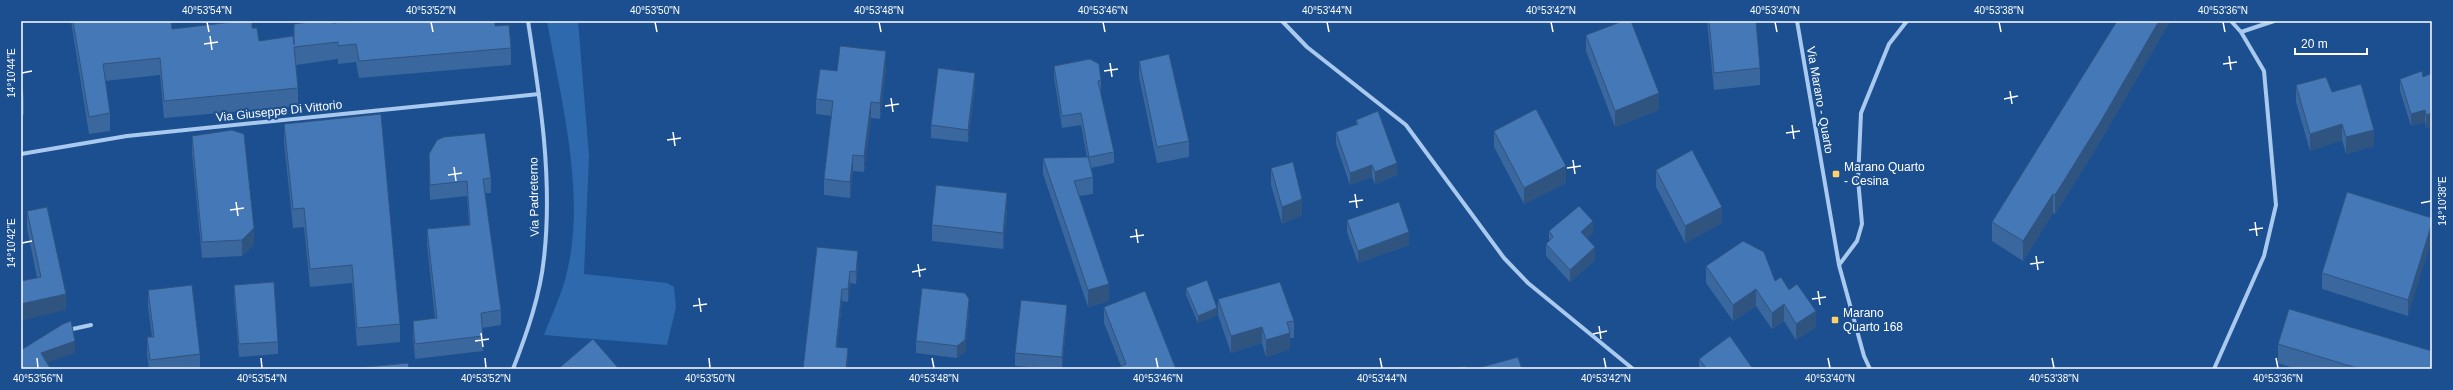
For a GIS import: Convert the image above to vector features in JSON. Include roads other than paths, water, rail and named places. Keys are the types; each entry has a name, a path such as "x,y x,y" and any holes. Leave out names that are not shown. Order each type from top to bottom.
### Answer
{"street":[{"name":"Via Padreterno","path":"513,369 531,322 544,258 546,182 539,94 528,21"},
{"path":"1282,21 1307,46 1406,124 1504,258 1528,283 1633,369"},
{"name":"Via Marano - Quarto","path":"1797,21 1839,265 1864,356 1870,369"},
{"path":"1839,265 1857,241 1862,224 1858,179 1862,113 1889,44 1907,21"},
{"path":"2220,369 2215,368 2264,256 2276,204 2264,71 2240,32 2231,21"},
{"path":"2240,32 2274,21"},
{"name":"Via Giuseppe Di Vittorio","path":"21,154 127,136 539,94"},
{"path":"63,332 91,325"}],"place":[{"name":"Marano Quarto - Cesina","path":"1836,174"},
{"name":"Marano Quarto 168","path":"1835,320"}]}
